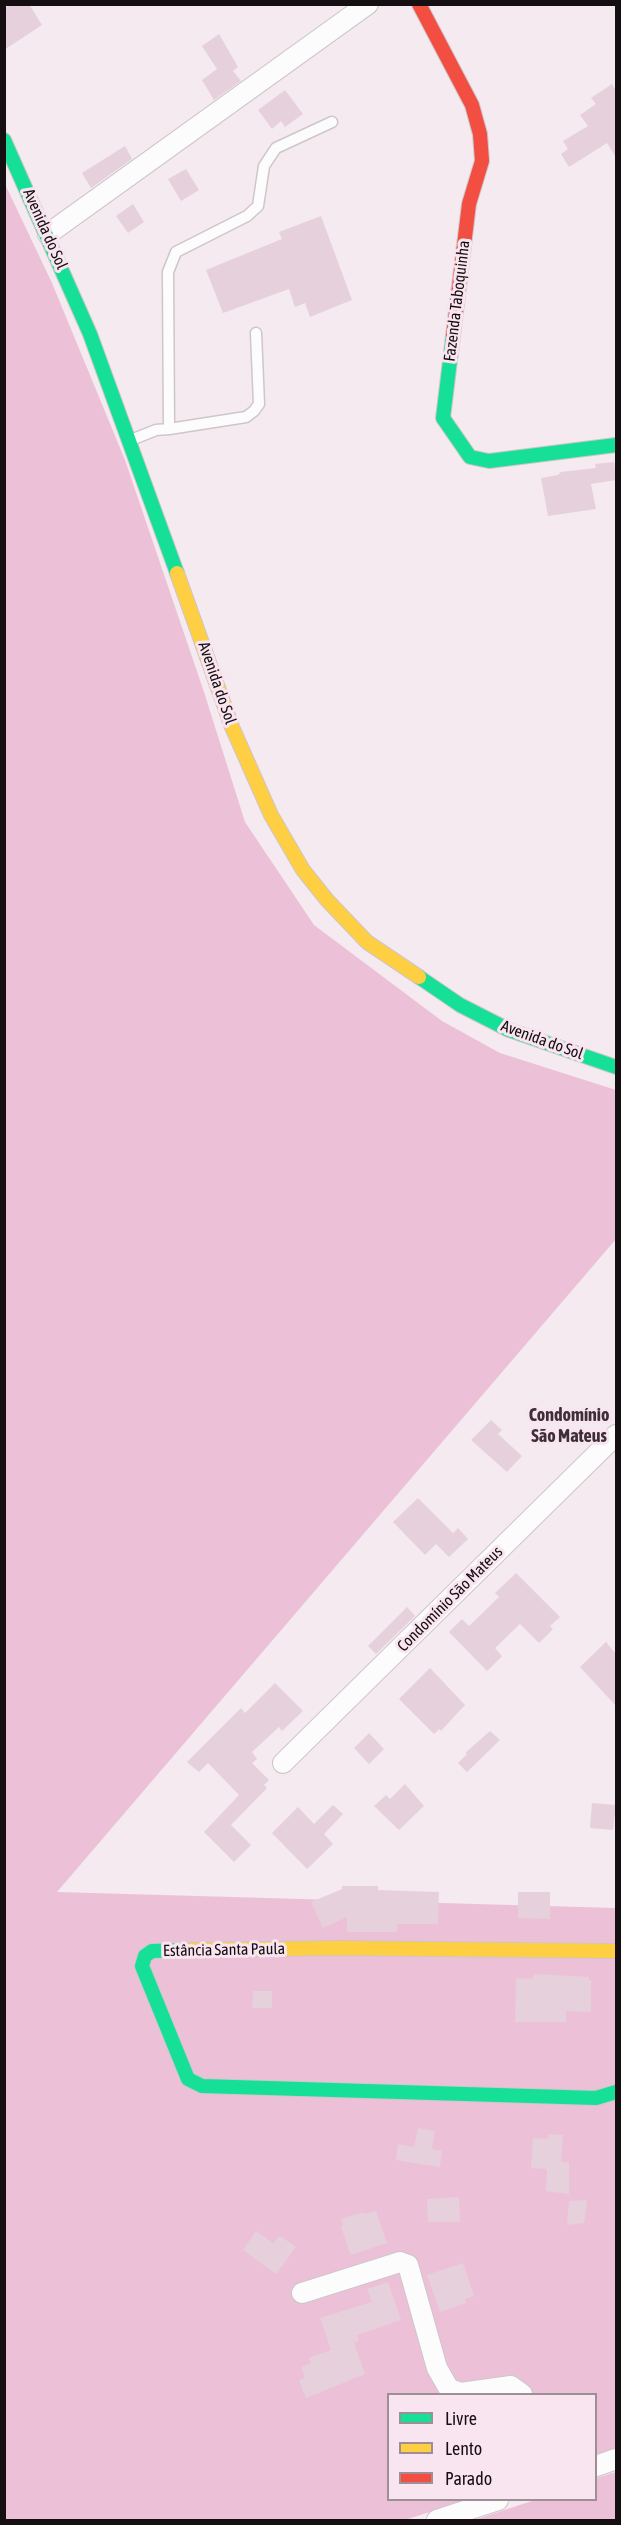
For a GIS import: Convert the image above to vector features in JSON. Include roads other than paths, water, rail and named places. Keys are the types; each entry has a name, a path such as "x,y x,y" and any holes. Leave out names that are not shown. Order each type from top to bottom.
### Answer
{"street":[{"path":"48,234 368,4"},
{"name":"Fazenda Taboquinha","path":"419,4 472,105 480,134 482,161 469,204 443,418 470,457 489,461 616,445"},
{"name":"Avenida do Sol","path":"4,140 48,234 90,334 232,727 271,815 303,870 327,900 367,942 460,1005 509,1030 616,1067"},
{"name":"Condomínio São Mateus","path":"283,1763 616,1435"},
{"name":"Estância Santa Paula","path":"616,1952 337,1948 152,1951 145,1956 142,1966 188,2079 202,2086 596,2098 616,2092"},
{"path":"302,2293 400,2262 408,2265 437,2367 449,2389 461,2393 511,2386 521,2393"},
{"path":"597,2466 616,2459"},
{"path":"437,2520 492,2501"}],"lane":[{"path":"169,429 168,272 176,252 247,216 258,206 264,166 276,148 333,122"},
{"path":"130,440 156,430 246,417 254,411 259,404 256,333"}],"district":[{"name":"Condomínio São Mateus","path":"569,1425"}]}
